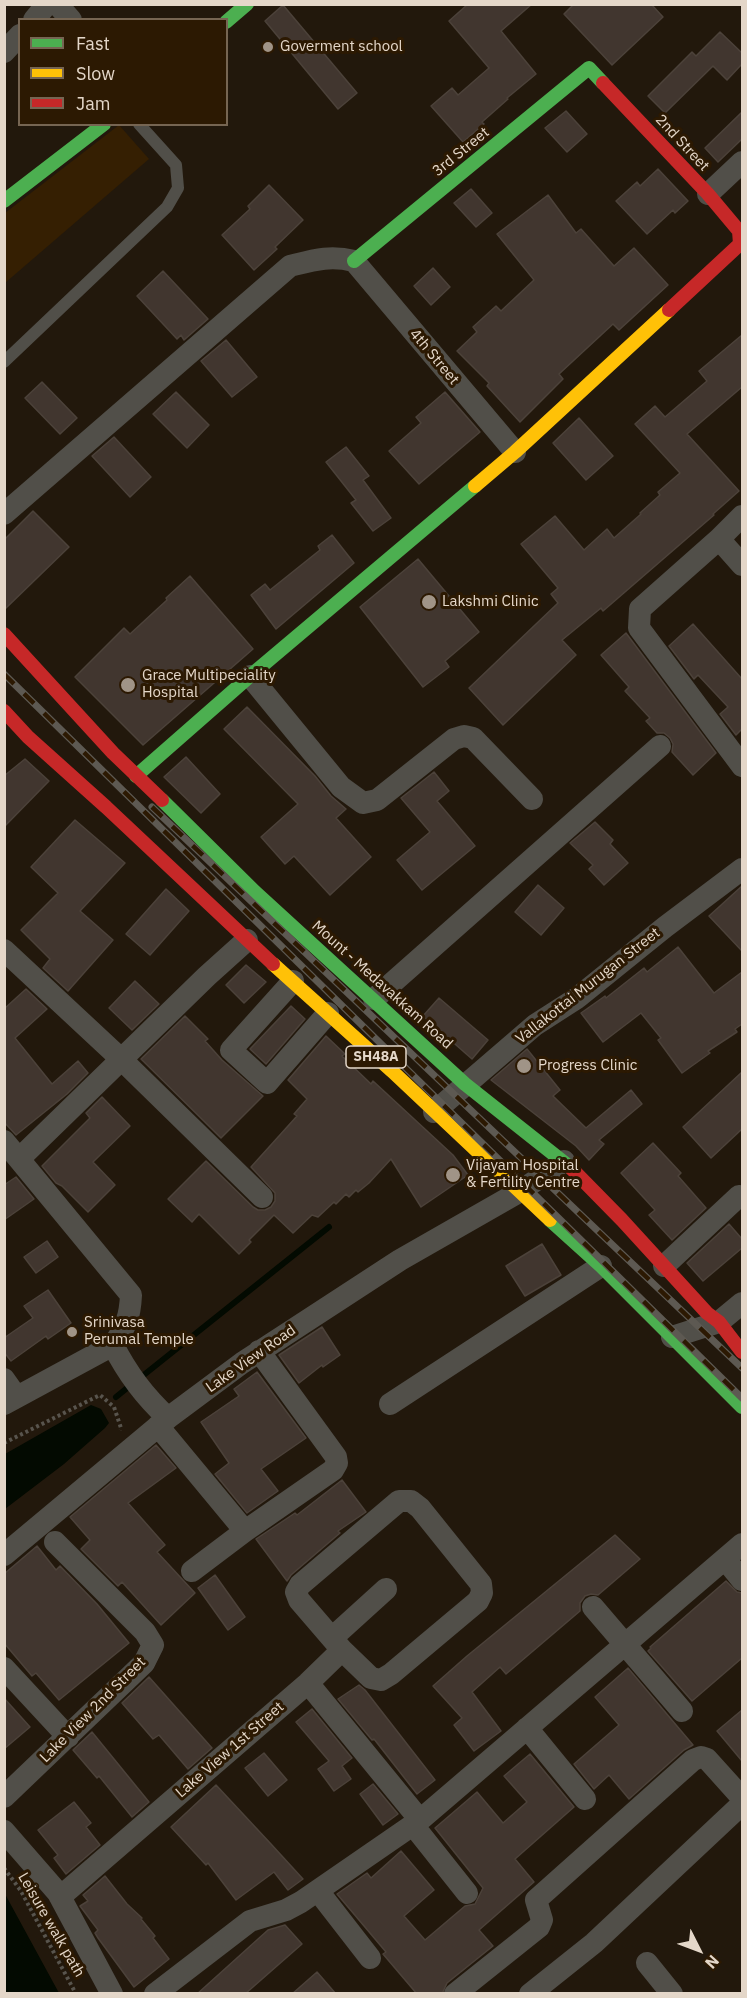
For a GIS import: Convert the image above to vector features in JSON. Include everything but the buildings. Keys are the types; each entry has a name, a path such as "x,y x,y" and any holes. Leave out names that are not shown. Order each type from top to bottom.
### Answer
{"main road":[{"path":"228,20 247,4"},
{"name":"2nd Street","path":"515,452 740,244 739,231 708,194 589,68"},
{"name":"3rd Street","path":"354,261 589,68"},
{"path":"4,201 101,126"},
{"path":"136,776 250,676 515,452"},
{"name":"Mount - Medavakkam Road","path":"4,634 94,733 255,892 465,1084 564,1161 622,1220 707,1313 719,1322 742,1352"},
{"name":"SH48A","path":"4,711 28,737 601,1266 742,1407"}],"street":[{"path":"36,18 47,4"},
{"path":"57,4 69,18"},
{"path":"4,52 18,37"},
{"path":"708,194 742,162"},
{"path":"4,514 290,266 317,259 338,257 354,261"},
{"name":"4th Street","path":"354,261 515,452"},
{"path":"742,516 640,609 639,628 742,766"},
{"path":"719,539 742,566"},
{"path":"250,676 341,787 363,803 377,800 454,739 464,736 473,738 532,799"},
{"path":"374,999 660,746"},
{"name":"Vallakottai Murugan Street","path":"434,1112 535,1025 577,998 742,868"},
{"path":"20,1158 247,940"},
{"path":"4,950 121,1059 262,1197"},
{"path":"292,981 231,1050 267,1083 328,1013"},
{"path":"4,1141 131,1295 130,1314 116,1352"},
{"name":"Lake View Road","path":"4,1555 161,1417 400,1260 519,1192 564,1161"},
{"path":"664,1266 739,1196"},
{"path":"390,1404 601,1266"},
{"path":"672,1337 719,1322 742,1303"},
{"path":"8,1393 116,1352"},
{"path":"116,1352 245,1531"},
{"path":"192,1571 333,1470 338,1463 336,1457 259,1352"},
{"path":"411,1501 420,1508 481,1584 482,1593 478,1601 381,1680 371,1678 337,1644 299,1600 296,1592 300,1585 399,1502 411,1501"},
{"name":"Lake View 2nd Street","path":"4,1797 144,1663 153,1645 145,1632 56,1542"},
{"path":"156,1994 250,1921 286,1910 318,1891 416,1822 742,1544"},
{"path":"724,1559 742,1580"},
{"name":"Lake View 1st Street","path":"60,1897 308,1683 337,1644 386,1589"},
{"path":"593,1607 682,1711"},
{"path":"4,1668 68,1737"},
{"path":"308,1683 416,1822 467,1893"},
{"path":"527,1728 585,1799"},
{"path":"454,1994 539,1927 542,1920 536,1900 693,1760 700,1757 708,1758 742,1798"},
{"path":"530,1994 594,1943 742,1804"},
{"path":"4,1831 60,1897 112,1994"},
{"path":"318,1891 370,1958"},
{"path":"647,1963 672,1994"}],"lane":[{"path":"4,362 167,207 178,188 176,165 141,126"}],"path":[{"path":"4,1443 100,1395 114,1407 121,1428 116,1436"},
{"name":"Leisure walk path","path":"4,1869 21,1891 76,1994"}],"shaded area":[{"path":"118,126 149,159 5,283 5,213"},
{"path":"91,1405 101,1409 109,1423 105,1428 64,1464 5,1509 5,1454"},
{"path":"5,1894 59,1993 5,1993"}],"waterway":[{"path":"140,1378 329,1227"},
{"path":"116,1397 132,1384"}],"railway":[{"path":"4,674 742,1398"},
{"path":"152,807 742,1368"}],"traffic: fast":[{"path":"228,20 247,4"},
{"path":"354,261 589,68 603,83"},
{"path":"4,201 101,126"},
{"path":"136,776 250,676 475,486"},
{"path":"162,800 255,892 465,1084 571,1168"},
{"path":"550,1220 601,1266 742,1407"}],"traffic: slow":[{"path":"475,486 669,310"},
{"path":"273,964 392,1071 550,1220"}],"traffic: jam":[{"path":"603,83 708,194 739,231 740,244 669,310"},
{"path":"4,634 113,753 162,800"},
{"path":"4,711 28,737 273,964"},
{"path":"571,1168 707,1313 719,1322 742,1352"}],"place":[{"name":"Goverment school","path":"268,47"},
{"name":"Lakshmi Clinic","path":"429,602"},
{"name":"Grace Multipeciality Hospital","path":"128,685"},
{"name":"Progress Clinic","path":"524,1066"},
{"name":"Vijayam Hospital & Fertility Centre","path":"453,1175"},
{"name":"Srinivasa Perumal Temple","path":"72,1332"}]}
